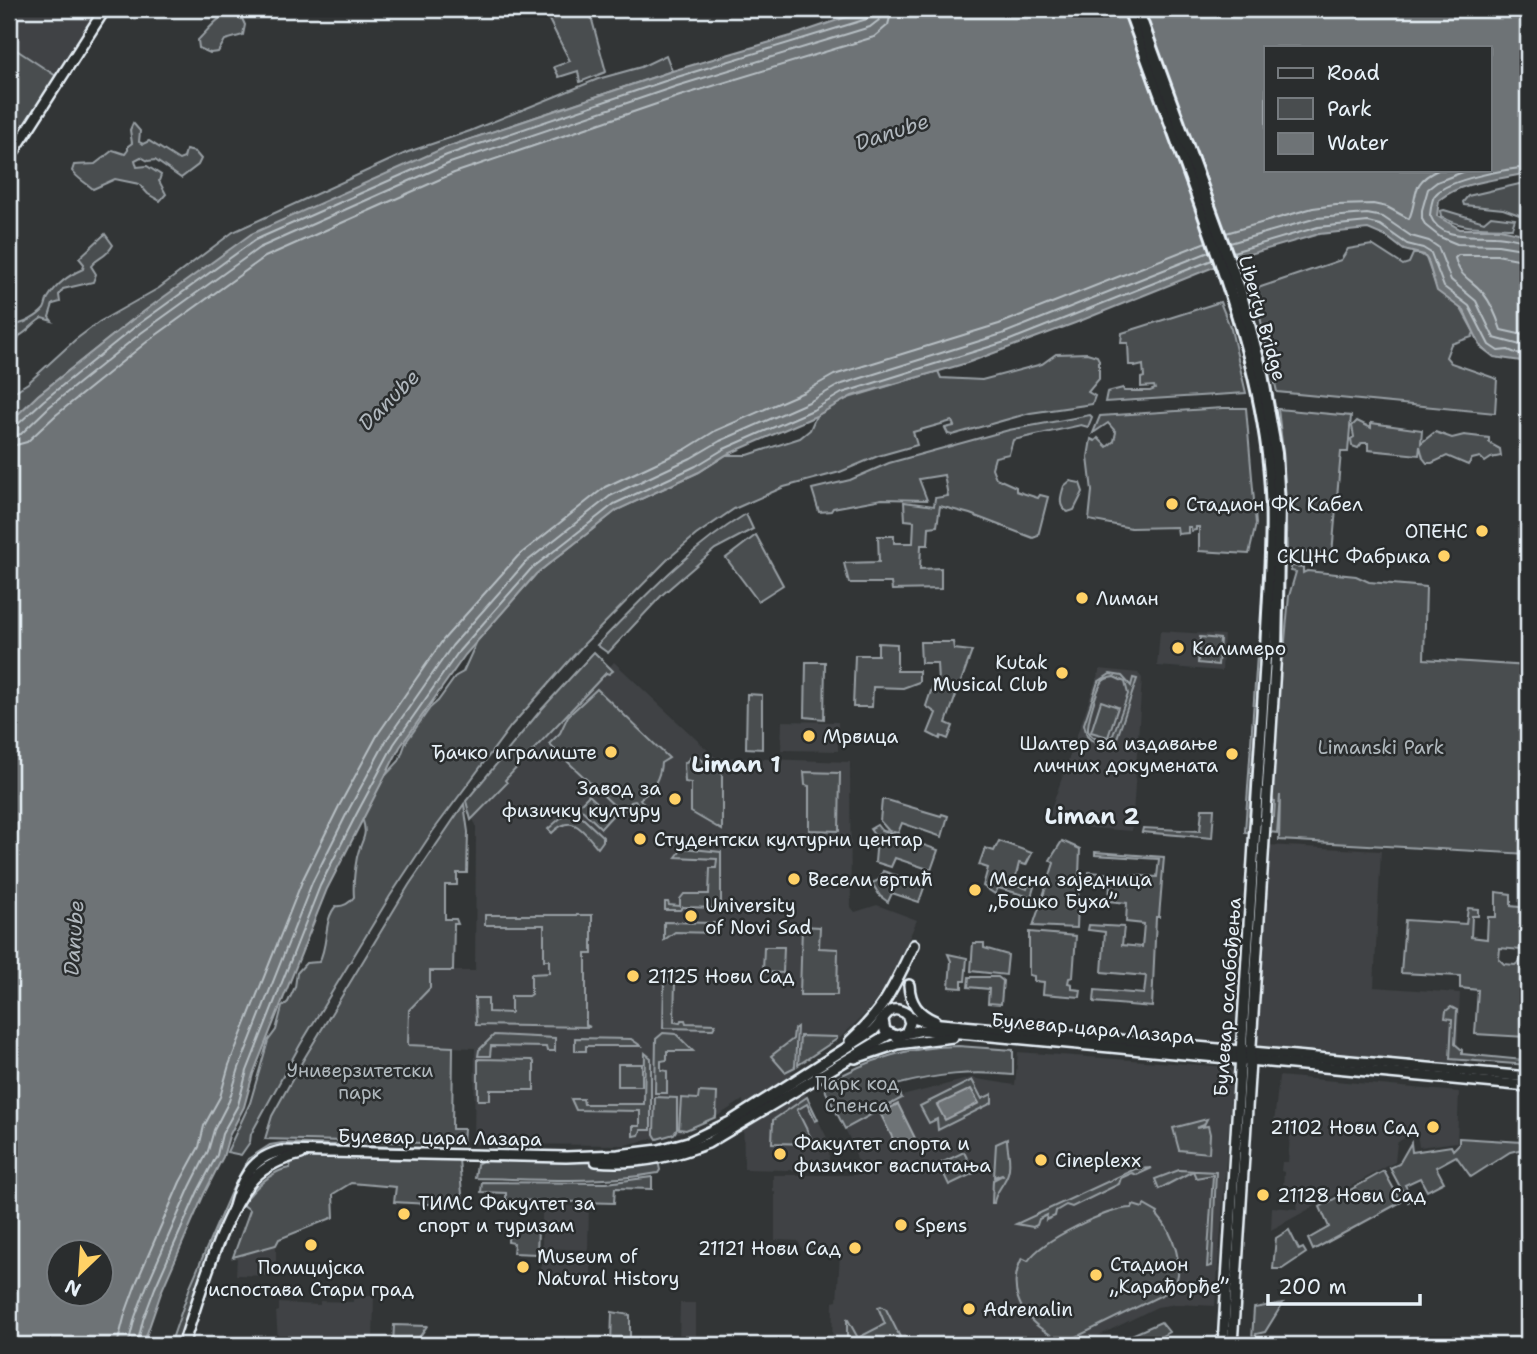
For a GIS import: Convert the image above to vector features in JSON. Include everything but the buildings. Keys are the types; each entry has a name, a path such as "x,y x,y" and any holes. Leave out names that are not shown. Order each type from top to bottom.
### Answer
{"highway":[{"name":"Liberty Bridge","path":"1129,9 1233,294 1255,376 1268,454 1272,512 1271,651"},
{"name":"Liberty Bridge","path":"1137,9 1240,291 1262,374 1278,482 1280,539 1271,651"}],"main road":[{"path":"9,159 105,9"},
{"name":"Булевар ослобођења","path":"1232,1345 1246,1055 1271,651"},
{"path":"840,1052 881,1008 897,982 914,945"},
{"path":"909,985 910,998 919,1012 944,1024"},
{"path":"897,1010 905,1012 909,1017 906,1033 900,1035 885,1031 885,1014 897,1010"},
{"name":"Булевар цара Лазара","path":"909,1017 918,1021 944,1024 1528,1086"},
{"name":"Булевар цара Лазара","path":"233,1210 242,1184 258,1159 281,1150 618,1156 659,1150 688,1142 730,1122 873,1031 883,1020"},
{"name":"Булевар цара Лазара","path":"906,1033 927,1030 1528,1077"},
{"name":"Булевар цара Лазара","path":"566,1157 622,1163 657,1158 698,1147 729,1132 890,1034"},
{"path":"846,1060 908,1042 979,1035"},
{"name":"Булевар ослобођења","path":"1223,1345 1246,1055"},
{"name":"Булевар цара Лазара","path":"233,1210 248,1185 258,1175 285,1158 314,1152"},
{"path":"183,1345 233,1210"}],"shaded area":[{"path":"9,9 98,9 56,76 9,45"},
{"path":"1160,631 1224,635 1222,671 1157,666"},
{"name":"University of Novi Sad","path":"614,662 715,757 850,762 851,907 855,912 877,905 917,920 891,980 868,1011 840,1038 791,1072 807,1097 830,1144 828,1171 744,1169 743,1100 716,1117 682,1132 625,1145 474,1144 475,1048 408,1046 409,1010 430,971 475,971 476,825 471,816"},
{"path":"1100,669 1138,673 1142,678 1132,831 1090,828 1049,815"},
{"path":"782,721 838,722 838,751 781,750"},
{"path":"1267,845 1381,851 1374,987 1460,993 1457,1063 1256,1046"},
{"path":"1018,1052 1229,1067 1233,1071 1215,1306 1177,1304 1157,1307 1080,1345 832,1345 833,1302 837,1301 840,1254 803,1251 798,1241 775,1240 773,1175 857,1175 854,1147 845,1129 902,1096 971,1078 1015,1085"},
{"path":"1279,1076 1459,1092 1457,1142 1419,1147 1417,1134 1408,1135 1397,1143 1395,1162 1271,1230 1272,1207 1297,1209 1298,1201 1282,1199 1282,1162 1288,1162 1291,1122 1278,1120 1274,1123"},
{"path":"544,1205 589,1207 588,1250 542,1248"},
{"path":"276,1245 276,1276 236,1275 237,1256"},
{"path":"541,1253 591,1255 591,1283 541,1282"},
{"path":"360,1296 374,1296 373,1345 358,1345 355,1340 346,1345 282,1345 282,1342 278,1341 276,1312 279,1311 279,1303 320,1305 320,1301 353,1302 353,1299 360,1299"},
{"path":"680,1303 696,1303 696,1339 679,1339"}],"green space":[{"path":"555,9 589,9 606,72 580,82 578,71 559,77 554,67 570,61 545,12"},
{"path":"238,10 245,25 243,35 225,40 218,52 210,53 199,48 198,40 211,26 226,14"},
{"path":"9,45 56,76 9,149"},
{"path":"666,55 672,71 444,148 132,320 38,395 9,423 9,395 28,383 99,322 159,288 233,232 408,152 470,131 598,79 641,67"},
{"path":"133,123 140,131 139,142 143,144 149,141 179,160 184,158 186,150 195,152 201,159 198,165 181,178 155,160 148,161 141,157 135,160 137,167 147,166 161,175 159,181 166,194 160,201 148,194 139,184 115,179 93,189 72,171 74,165 95,164 113,150 125,154 132,143 130,130"},
{"path":"1528,182 1528,218 1503,209 1464,205 1463,202 1468,196"},
{"path":"1440,211 1484,222 1491,216 1515,219 1512,228 1466,226 1441,216"},
{"path":"105,234 113,245 91,266 96,274 93,282 63,289 59,295 60,302 53,304 49,317 52,321 42,318 19,336 16,346 9,346 9,331 14,325 26,322 45,308 48,298 59,285 83,269 84,264 79,258"},
{"path":"1372,245 1403,265 1409,263 1413,254 1426,258 1438,291 1459,305 1474,332 1472,337 1451,344 1446,357 1451,363 1497,379 1495,413 1277,392 1252,290 1341,260 1348,249"},
{"path":"1220,302 1231,329 1246,393 1105,402 1107,392 1123,388 1124,391 1155,389 1154,386 1141,387 1143,365 1129,365 1128,343 1121,343 1122,333"},
{"path":"1087,353 1097,356 1099,360 1099,379 1088,392 1095,396 1092,404 1030,413 952,435 948,434 945,428 954,426 952,421 913,432 917,445 878,456 840,472 784,487 734,509 696,535 669,558 584,644 511,726 433,831 390,896 300,1045 251,1134 250,1142 241,1155 227,1152 250,1103 268,1041 276,1030 282,1007 288,1002 295,987 297,973 306,963 319,962 332,912 336,906 346,904 354,897 356,861 365,834 362,818 385,776 399,761 406,742 456,676 463,672 477,641 536,574 617,510 699,472 726,455 748,455 800,438 810,430 816,416 845,399 938,371 941,378 982,380 1042,364 1056,354"},
{"name":"Стадион ФК Кабел","path":"1246,408 1256,524 1249,554 1199,551 1199,527 1191,531 1191,527 1188,527 1188,533 1178,534 1177,527 1131,528 1089,520 1092,491 1088,457 1091,439 1095,441 1098,438 1107,447 1114,441 1116,432 1108,423 1093,433 1100,416"},
{"path":"1278,409 1351,416 1348,452 1341,452 1332,554 1287,551 1283,451"},
{"path":"1090,415 1092,417 1088,427 1081,425 1013,440 1009,454 995,457 992,468 996,478 1016,487 1016,491 1038,498 1040,495 1048,497 1038,536 1033,538 970,514 940,506 937,526 929,527 928,545 921,545 920,569 941,568 941,589 892,590 891,583 849,583 844,563 879,562 878,536 894,536 894,543 913,543 914,521 905,520 904,502 934,506 935,498 948,496 944,475 919,479 927,500 882,499 833,508 831,511 819,512 812,489 850,480 889,463 1009,430"},
{"path":"1357,421 1371,428 1371,423 1422,430 1421,443 1435,432 1452,438 1464,435 1489,438 1489,443 1500,449 1501,456 1485,462 1480,457 1472,459 1468,465 1447,456 1427,463 1420,446 1419,455 1368,450 1368,443 1362,443 1358,448 1352,446 1351,439 1354,437 1352,426"},
{"path":"1070,481 1080,483 1083,492 1074,510 1068,512 1062,507 1061,500 1064,486"},
{"path":"746,514 753,529 715,549 663,594 608,653 597,645 686,558"},
{"path":"756,535 783,585 758,601 726,558"},
{"name":"Limanski Park","path":"1291,566 1303,567 1303,573 1307,571 1356,576 1369,582 1426,587 1424,659 1528,666 1528,854 1279,840 1280,795 1277,833 1269,832 1275,801 1271,800 1279,657 1284,652 1289,596 1296,572 1291,571"},
{"path":"1200,637 1220,639 1218,665 1198,663"},
{"path":"920,642 953,642 954,649 972,651 946,723 953,726 948,739 941,736 940,739 928,733 936,713 926,706 933,685 938,683 937,663 921,663"},
{"path":"878,643 897,644 897,671 919,671 919,682 903,688 873,687 872,707 853,707 855,655 878,655"},
{"path":"594,652 613,671 606,673 471,820 466,801 541,710"},
{"path":"1260,653 1249,815 1253,816 1251,833 1245,832 1257,655"},
{"path":"806,662 825,662 824,719 805,717"},
{"path":"1110,674 1122,676 1131,686 1133,678 1137,679 1115,744 1112,741 1103,744 1087,736 1084,724 1098,682","holes":["1114,677 1125,682 1128,694 1113,735 1103,740 1096,739 1090,734 1088,727 1103,681"]},
{"path":"597,689 669,758 661,763 655,784 640,799 646,807 643,809 635,801 622,813 549,744 560,733 568,716"},
{"path":"747,694 762,695 762,749 746,748"},
{"path":"1101,701 1118,707 1108,737 1091,732"},
{"path":"694,754 706,763 722,768 722,830 691,812 691,783 685,782 684,764"},
{"path":"804,772 840,773 839,831 809,830 809,786 805,785"},
{"path":"589,795 612,816 601,828 578,806"},
{"path":"882,800 948,816 942,837 902,823 898,833 889,831 880,821"},
{"name":"Универзитетски парк","path":"464,804 468,832 467,873 457,873 457,885 445,885 445,919 456,919 458,924 454,924 453,971 430,971 430,988 409,1010 408,1045 453,1047 452,1129 464,1129 463,1144 265,1139 272,1116 302,1062 409,885"},
{"path":"572,808 603,837 598,848 582,830 572,824 559,827 552,833 548,829"},
{"path":"1202,809 1214,809 1212,838 1142,832 1143,828 1200,831"},
{"path":"877,825 881,830 938,850 931,870 895,858 891,867 875,862 877,839 870,829"},
{"path":"999,841 1032,853 1026,865 1019,863 1014,884 1027,889 1028,885 1034,887 1031,897 998,888 995,894 983,886 988,868 979,865 985,848 994,851"},
{"path":"1062,841 1080,849 1077,928 1033,926 1054,863 1050,860"},
{"path":"683,848 721,852 721,904 717,908 683,907 680,910 665,910 665,902 680,906 680,899 684,894 709,894 710,868 716,868 717,859 676,857"},
{"path":"1095,852 1164,857 1159,917 1156,917 1152,1007 1094,1002 1095,990 1144,994 1146,976 1102,972 1105,932 1088,930 1089,925 1124,927 1122,945 1142,947 1144,924 1126,922 1127,903 1109,901 1110,883 1089,881 1089,872 1157,877 1159,859 1095,855"},
{"path":"883,871 925,885 919,902 892,893 888,902 880,896 872,883 879,880"},
{"path":"1496,892 1511,894 1511,906 1528,908 1528,942 1522,942 1521,950 1500,948 1499,959 1504,964 1515,965 1521,957 1528,958 1528,978 1521,978 1522,986 1528,991 1526,1037 1475,1034 1478,990 1460,988 1460,976 1401,973 1405,920 1466,924 1468,908 1478,909 1478,916 1472,916 1471,937 1487,939 1488,917 1496,917"},
{"path":"485,915 592,915 592,954 586,954 586,1025 590,1027 476,1025 475,998 488,998 488,1012 511,1013 511,996 531,994 531,974 549,973 549,960 544,960 544,925 485,925"},
{"path":"664,922 714,923 717,933 675,932 664,940"},
{"path":"802,926 820,927 819,948 838,949 837,995 800,995"},
{"path":"1029,932 1076,936 1073,977 1069,978 1068,983 1072,984 1072,989 1081,990 1080,997 1043,994 1044,982 1034,981 1034,976 1029,975"},
{"path":"973,943 984,943 984,948 1008,955 1006,975 971,971"},
{"path":"764,947 784,947 783,973 763,972"},
{"path":"948,954 967,958 962,988 949,987 951,961"},
{"path":"969,977 998,977 1003,981 1001,1004 988,1003 989,989 968,987"},
{"path":"664,980 675,981 674,1022 685,1020 686,1023 716,1024 713,1029 663,1028"},
{"path":"1451,1007 1457,1010 1455,1044 1462,1050 1462,1054 1523,1060 1524,1055 1528,1056 1528,1065 1450,1059 1452,1019 1445,1018 1446,1011"},
{"path":"797,1027 795,1067 785,1072 771,1056 793,1039 794,1029"},
{"path":"663,1033 676,1034 693,1051 667,1051 667,1060 661,1061 661,1070 667,1071 667,1093 655,1093 656,1039"},
{"path":"494,1035 555,1038 555,1051 547,1051 546,1047 491,1046 490,1056 478,1056 479,1050"},
{"path":"800,1036 837,1037 837,1039 798,1065"},
{"path":"575,1038 631,1039 641,1046 586,1046 586,1051 575,1051"},
{"name":"Парк код Спенса","path":"958,1046 1013,1050 1013,1075 954,1074 896,1085 902,1098 845,1129 826,1092 828,1083 859,1067 891,1056 923,1049"},
{"path":"645,1053 651,1058 651,1130 641,1130 639,1135 633,1136 633,1126 640,1126 640,1111 576,1110 571,1099 583,1099 584,1104 644,1104"},
{"path":"478,1059 532,1060 534,1090 490,1090 490,1100 478,1100"},
{"path":"618,1064 642,1064 642,1086 618,1086"},
{"path":"972,1080 982,1099 992,1094 992,1103 938,1130 937,1119 929,1123 920,1106"},
{"path":"699,1092 717,1093 716,1117 686,1130 679,1129 681,1098 698,1099"},
{"path":"655,1097 677,1098 677,1129 674,1134 657,1139 654,1134"},
{"path":"807,1097 818,1120 815,1121 807,1104 797,1110 814,1144 772,1143 773,1120"},
{"path":"1207,1119 1204,1125 1196,1128 1208,1126 1209,1153 1179,1150 1173,1128"},
{"path":"1459,1138 1522,1142 1523,1149 1510,1152 1471,1177 1456,1156 1436,1167 1444,1182 1427,1191 1420,1178 1405,1185 1413,1199 1408,1202 1390,1168 1399,1164 1411,1143 1412,1152 1451,1146 1453,1150 1459,1144"},
{"path":"1007,1139 1009,1169 992,1203 993,1180 1003,1175 994,1177 996,1144"},
{"path":"282,1143 459,1149 459,1154 292,1150 259,1159 198,1291 178,1345 170,1345 191,1284 248,1159 270,1145"},
{"path":"964,1152 974,1173 949,1185 939,1164"},
{"path":"307,1157 459,1159 463,1206 394,1202 396,1187 351,1183 333,1194 334,1217 279,1239 276,1245 233,1257 250,1210 242,1204 270,1176 290,1168 291,1160"},
{"path":"486,1159 570,1160 608,1165 658,1161 660,1170 658,1173 589,1180 475,1178 477,1164"},
{"path":"1152,1168 1121,1178 1119,1184 1072,1207 1066,1205 1056,1211 1055,1216 1046,1220 1047,1215 1039,1219 1033,1227 1016,1224 1135,1169"},
{"path":"1179,1170 1216,1172 1212,1266 1207,1267 1213,1175 1196,1178 1193,1171 1159,1189 1155,1179"},
{"path":"1384,1171 1401,1202 1313,1250 1308,1239 1329,1227 1320,1207"},
{"path":"652,1177 652,1189 615,1188 614,1203 506,1200 506,1193 481,1192 482,1182 607,1183"},
{"name":"Стадион „Карађорђе”","path":"1133,1205 1143,1208 1144,1205 1158,1213 1173,1240 1178,1271 1172,1290 1068,1341 1058,1339 1034,1323 1022,1307 1016,1289 1022,1258 1028,1261 1060,1235 1092,1219 1132,1208"},
{"path":"509,1226 538,1228 537,1254 513,1253 514,1243 508,1242"},
{"path":"1289,1230 1299,1250 1303,1248 1306,1253 1282,1269 1273,1269 1276,1238"},
{"path":"1283,1303 1265,1332 1256,1334 1256,1340 1252,1340 1254,1308"},
{"path":"878,1307 886,1309 904,1345 847,1345 847,1318 858,1338 885,1324"},
{"path":"612,1312 630,1315 630,1345 611,1345"},
{"path":"1161,1322 1169,1332 1146,1345 1109,1345"},
{"path":"394,1325 427,1326 414,1345 393,1345"}],"water":[{"name":"Danube","path":"870,9 1528,9 1528,173 1459,188 1439,200 1437,216 1460,229 1500,229 1528,235 1528,368 1521,361 1494,357 1481,347 1464,311 1437,291 1424,255 1404,250 1387,237 1368,229 1319,234 1236,258 967,363 852,396 816,416 726,455 699,472 617,510 536,574 465,655 400,747 327,889 253,1074 244,1107 162,1290 143,1345 9,1345 9,423 38,395 132,320 251,234 444,148 672,71 791,36"},
{"path":"971,1089 979,1103 945,1120 937,1105"},
{"path":"898,1104 915,1138 897,1147 880,1113"}],"pier":[{"path":"1123,9 1145,9 1236,262 1216,270"}],"place":[{"name":"Стадион ФК Кабел","path":"1172,504"},
{"name":"ОПЕНС","path":"1482,531"},
{"name":"СКЦНС Фабрика","path":"1444,556"},
{"name":"Лиман","path":"1082,598"},
{"name":"Калимеро","path":"1178,648"},
{"name":"Kutak Musical Club","path":"1062,673"},
{"name":"Мрвица","path":"809,736"},
{"name":"Ђачко игралиште","path":"611,752"},
{"name":"Шалтер за издавање личних докумената","path":"1232,754"},
{"name":"Завод за физичку културу","path":"675,799"},
{"name":"Студентски културни центар","path":"640,839"},
{"name":"Весели вртић","path":"794,879"},
{"name":"Месна заједница „Бошко Буха”","path":"975,890"},
{"name":"University of Novi Sad","path":"691,916"},
{"name":"21125 Нови Сад","path":"633,976"},
{"name":"21102 Нови Сад","path":"1433,1127"},
{"name":"Факултет спорта и физичког васпитања","path":"780,1154"},
{"name":"Cineplexx","path":"1041,1160"},
{"name":"21128 Нови Сад","path":"1263,1195"},
{"name":"ТИМС Факултет за спорт и туризам","path":"404,1214"},
{"name":"Spens","path":"901,1225"},
{"name":"Полицијска испостава Стари град","path":"311,1245"},
{"name":"21121 Нови Сад","path":"855,1248"},
{"name":"Museum of Natural History","path":"523,1267"},
{"name":"Стадион „Карађорђе”","path":"1096,1275"},
{"name":"Adrenalin","path":"969,1309"}],"district":[{"name":"Liman 1","path":"736,764"},
{"name":"Liman 2","path":"1092,816"}]}
